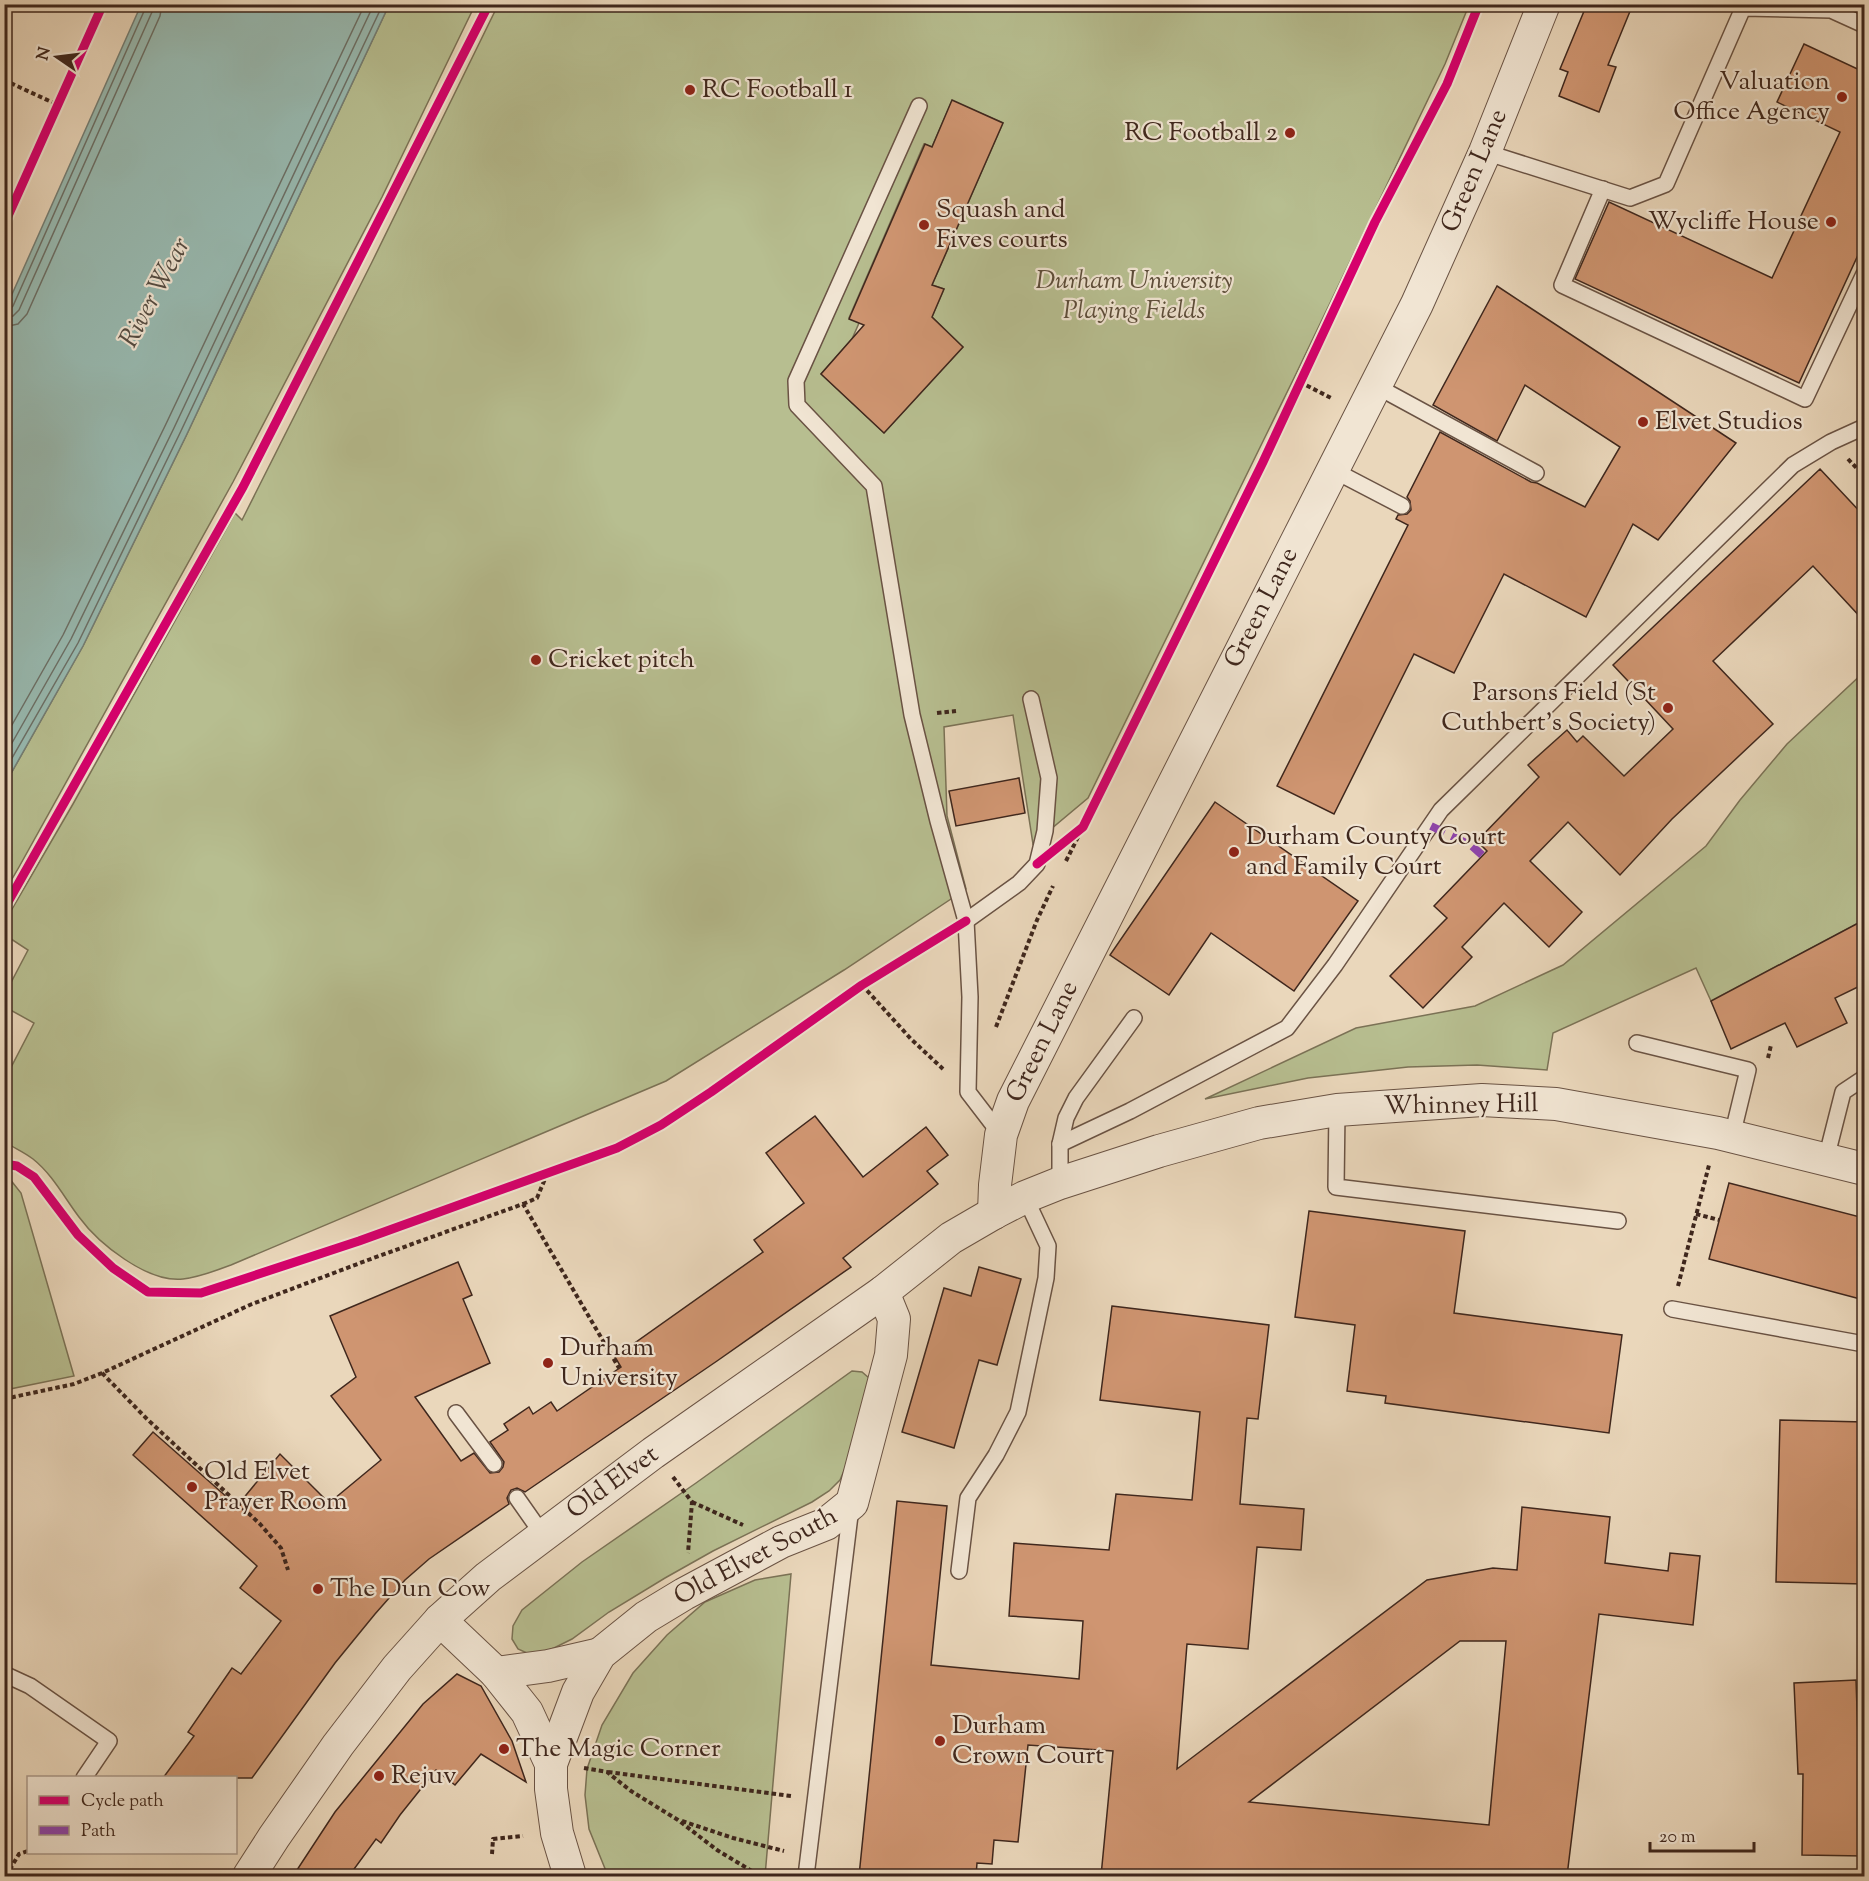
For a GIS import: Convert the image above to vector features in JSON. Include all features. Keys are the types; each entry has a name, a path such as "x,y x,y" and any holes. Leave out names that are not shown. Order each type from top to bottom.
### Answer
{"street":[{"name":"Green Lane","path":"994,1213 1001,1136 1013,1101 1417,304 1485,152 1544,4"},
{"name":"Whinney Hill","path":"1060,1183 1159,1151 1259,1123 1337,1110 1482,1100 1556,1104 1725,1134 1864,1169"},
{"name":"Old Elvet","path":"249,1876 338,1745 397,1668 440,1620 488,1577 654,1453 883,1292 951,1238 1025,1197 1060,1183"},
{"name":"Old Elvet South","path":"570,1876 557,1833 551,1789 551,1764 578,1692 600,1654 646,1617 781,1542 826,1524 852,1503 891,1355 894,1319 883,1292"},
{"name":"Old Elvet South","path":"440,1620 496,1673 527,1712 551,1764"},
{"name":"Old Elvet South","path":"496,1673 548,1666 600,1654"}],"lane":[{"path":"1485,152 1630,198 1666,184 1743,8 1831,10 1864,25"},
{"path":"919,106 796,381 797,405 873,486 912,715 966,921 970,997 968,1092 1001,1136"},
{"path":"1604,189 1562,285 1805,399 1864,274"},
{"path":"1376,386 1536,473"},
{"path":"1060,1144 1130,1111 1287,1028 1335,965 1442,810 1793,465 1831,442 1864,428"},
{"path":"1333,470 1402,506"},
{"path":"966,921 1019,883 1037,864 1045,831 1049,778 1031,699"},
{"path":"1060,1183 1060,1144 1066,1118 1077,1098 1134,1018"},
{"path":"1637,1043 1749,1070 1725,1134"},
{"path":"1826,1159 1843,1092 1864,1078"},
{"path":"1337,1110 1336,1187 1618,1221"},
{"path":"959,1571 969,1498 996,1455 1018,1412 1046,1278 1048,1246 1025,1197"},
{"path":"1672,1309 1864,1344"},
{"path":"456,1413 494,1464"},
{"path":"517,1498 543,1535"},
{"path":"806,1876 852,1503"},
{"path":"4,1674 30,1686 109,1741 85,1776"}],"path":[{"path":"4,80 58,105"},
{"path":"1859,623 1864,617"},
{"path":"1062,868 1083,827"},
{"path":"994,1031 1037,920 1057,878"},
{"path":"862,985 911,1039 968,1092"},
{"path":"1672,1309 1696,1214 1725,1134"},
{"path":"4,1399 74,1384 252,1304 523,1204 537,1198 547,1174"},
{"path":"523,1204 619,1368"},
{"path":"1696,1214 1719,1220"},
{"path":"102,1373 147,1419 260,1524 281,1548 288,1570"},
{"path":"654,1453 692,1502 781,1542"},
{"path":"684,1594 692,1502"},
{"path":"551,1764 815,1799"},
{"path":"607,1772 631,1791 678,1820 717,1850 760,1876"},
{"path":"678,1820 733,1838 808,1857"},
{"path":"492,1854 493,1839 557,1833"},
{"path":"6,1876 19,1854 27,1851"}],"green space":[{"path":"389,5 475,5 382,197 233,482 5,891 5,784 83,646 186,436"},
{"name":"Durham University Playing Fields","path":"498,5 1469,5 1445,64 1088,798 1033,844 1013,715 944,727 947,816 966,889 844,970 666,1081 231,1265 195,1277 169,1279 139,1268 111,1249 87,1227 40,1165 5,1142 5,1079 34,1023 5,1007 5,994 28,950 5,935 5,921 235,513 242,520","holes":["952,101 1003,123 932,285 944,289 932,317 963,347 884,433 821,374 852,339 859,323 849,318 924,144 932,147"]},
{"path":"1864,672 1864,920 1711,1001 1696,968 1553,1033 1547,1070 1477,1065 1408,1067 1308,1078 1205,1099 1356,1028 1475,1006 1563,965 1706,846 1740,800 1787,744"},
{"path":"5,1177 9,1178 21,1193 74,1376 5,1390"},
{"path":"852,1371 862,1372 869,1378 846,1466 840,1480 829,1491 665,1578 609,1612 572,1639 541,1653 529,1654 518,1649 512,1639 513,1626 522,1610 582,1562"},
{"path":"791,1574 765,1876 608,1876 589,1829 585,1795 587,1769 602,1725 633,1673 667,1635 705,1602 755,1580"}],"water":[{"name":"River Wear","path":"141,5 389,5 186,436 83,646 5,784 5,310"}],"building":[{"path":"1587,4 1633,4 1608,65 1616,67 1599,112 1559,96 1568,72 1560,69"},
{"name":"Wycliffe House","path":"1804,44 1864,72 1864,242 1799,383 1575,279 1609,202 1772,278 1840,132 1777,102"},
{"name":"Squash and Fives courts","path":"952,100 1003,123 932,285 944,289 932,317 963,347 884,433 821,374 864,325 849,319 925,144 932,147"},
{"path":"1497,286 1736,443 1658,540 1633,524 1586,617 1504,574 1454,673 1414,654 1334,814 1277,786 1408,525 1396,519 1398,515 1407,514 1411,510 1407,497 1440,432 1531,482 1585,507 1620,447 1525,385 1497,441 1433,405"},
{"path":"1820,469 1864,516 1864,621 1813,566 1713,661 1773,724 1672,819 1620,875 1568,822 1530,861 1582,912 1549,947 1504,903 1462,947 1472,957 1423,1008 1390,976 1447,918 1434,906 1487,851 1477,841 1539,777 1528,765 1567,730 1577,742 1583,736 1624,776 1673,729 1613,665"},
{"path":"1019,778 1025,813 956,826 949,791"},
{"name":"Durham County Court and Family Court","path":"1215,802 1358,901 1294,991 1211,933 1169,995 1110,955"},
{"path":"1864,920 1864,984 1835,998 1847,1023 1797,1047 1785,1023 1731,1049 1711,1001"},
{"path":"815,1116 863,1177 926,1127 948,1155 927,1171 938,1184 843,1258 851,1267 525,1492 517,1488 511,1490 507,1498 509,1504 429,1559 405,1580 335,1663 252,1778 164,1776 194,1736 188,1732 232,1668 241,1674 281,1621 240,1588 257,1566 133,1455 153,1432 237,1506 280,1454 329,1503 381,1460 331,1396 356,1377 330,1316 458,1262 472,1295 463,1299 490,1363 415,1397 461,1461 474,1453 490,1473 499,1472 504,1462 490,1442 508,1430 504,1424 529,1407 533,1414 551,1402 557,1411 621,1367 615,1357 763,1252 754,1240 804,1203 766,1153"},
{"path":"1729,1183 1864,1218 1864,1300 1709,1259"},
{"path":"1309,1211 1465,1231 1454,1313 1622,1335 1609,1433 1385,1403 1386,1396 1347,1391 1355,1325 1295,1317"},
{"path":"979,1267 1021,1279 997,1365 979,1360 954,1448 902,1432 944,1288 971,1296"},
{"path":"1112,1306 1269,1325 1258,1419 1247,1418 1240,1504 1304,1509 1301,1550 1257,1547 1248,1649 1187,1644 1177,1769 1427,1580 1493,1568 1517,1570 1522,1507 1610,1517 1605,1563 1668,1571 1670,1553 1700,1556 1693,1625 1599,1614 1567,1876 1101,1876 1113,1751 1028,1745 1018,1842 994,1840 992,1864 977,1863 976,1876 859,1876 897,1501 947,1506 931,1665 1079,1679 1083,1621 1009,1616 1014,1543 1109,1550 1116,1494 1192,1500 1200,1412 1100,1400","holes":["1460,1641 1506,1641 1489,1825 1249,1802"]},
{"path":"1780,1420 1864,1422 1864,1584 1776,1582"},
{"path":"457,1674 481,1686 512,1741 526,1782 481,1754 455,1785 436,1770 381,1843 376,1839 349,1876 293,1876 335,1812 423,1704"},
{"path":"1856,1680 1860,1795 1864,1795 1864,1856 1802,1855 1803,1774 1798,1774 1794,1683"}],"marked path":[{"path":"1431,826 1472,846 1482,855"}],"cycle path":[{"path":"4,225 103,4"},
{"path":"4,909 243,487 489,4"},
{"path":"1037,864 1083,827 1263,462 1375,222 1447,84 1479,4"},
{"path":"4,1164 17,1166 34,1177 78,1235 113,1268 148,1292 201,1293 359,1241 617,1148 661,1125 862,985 966,921"}],"place":[{"name":"RC Football 1","path":"690,90"},
{"name":"Valuation Office Agency","path":"1842,97"},
{"name":"RC Football 2","path":"1290,133"},
{"name":"Wycliffe House","path":"1831,222"},
{"name":"Squash and Fives courts","path":"924,225"},
{"name":"Elvet Studios","path":"1643,422"},
{"name":"Cricket pitch","path":"536,660"},
{"name":"Parsons Field (St Cuthbert's Society)","path":"1668,708"},
{"name":"Durham County Court and Family Court","path":"1234,852"},
{"name":"Durham University","path":"548,1363"},
{"name":"Old Elvet Prayer Room","path":"192,1487"},
{"name":"The Dun Cow","path":"318,1589"},
{"name":"Durham Crown Court","path":"940,1741"},
{"name":"The Magic Corner","path":"504,1749"},
{"name":"Rejuv","path":"379,1776"}]}
